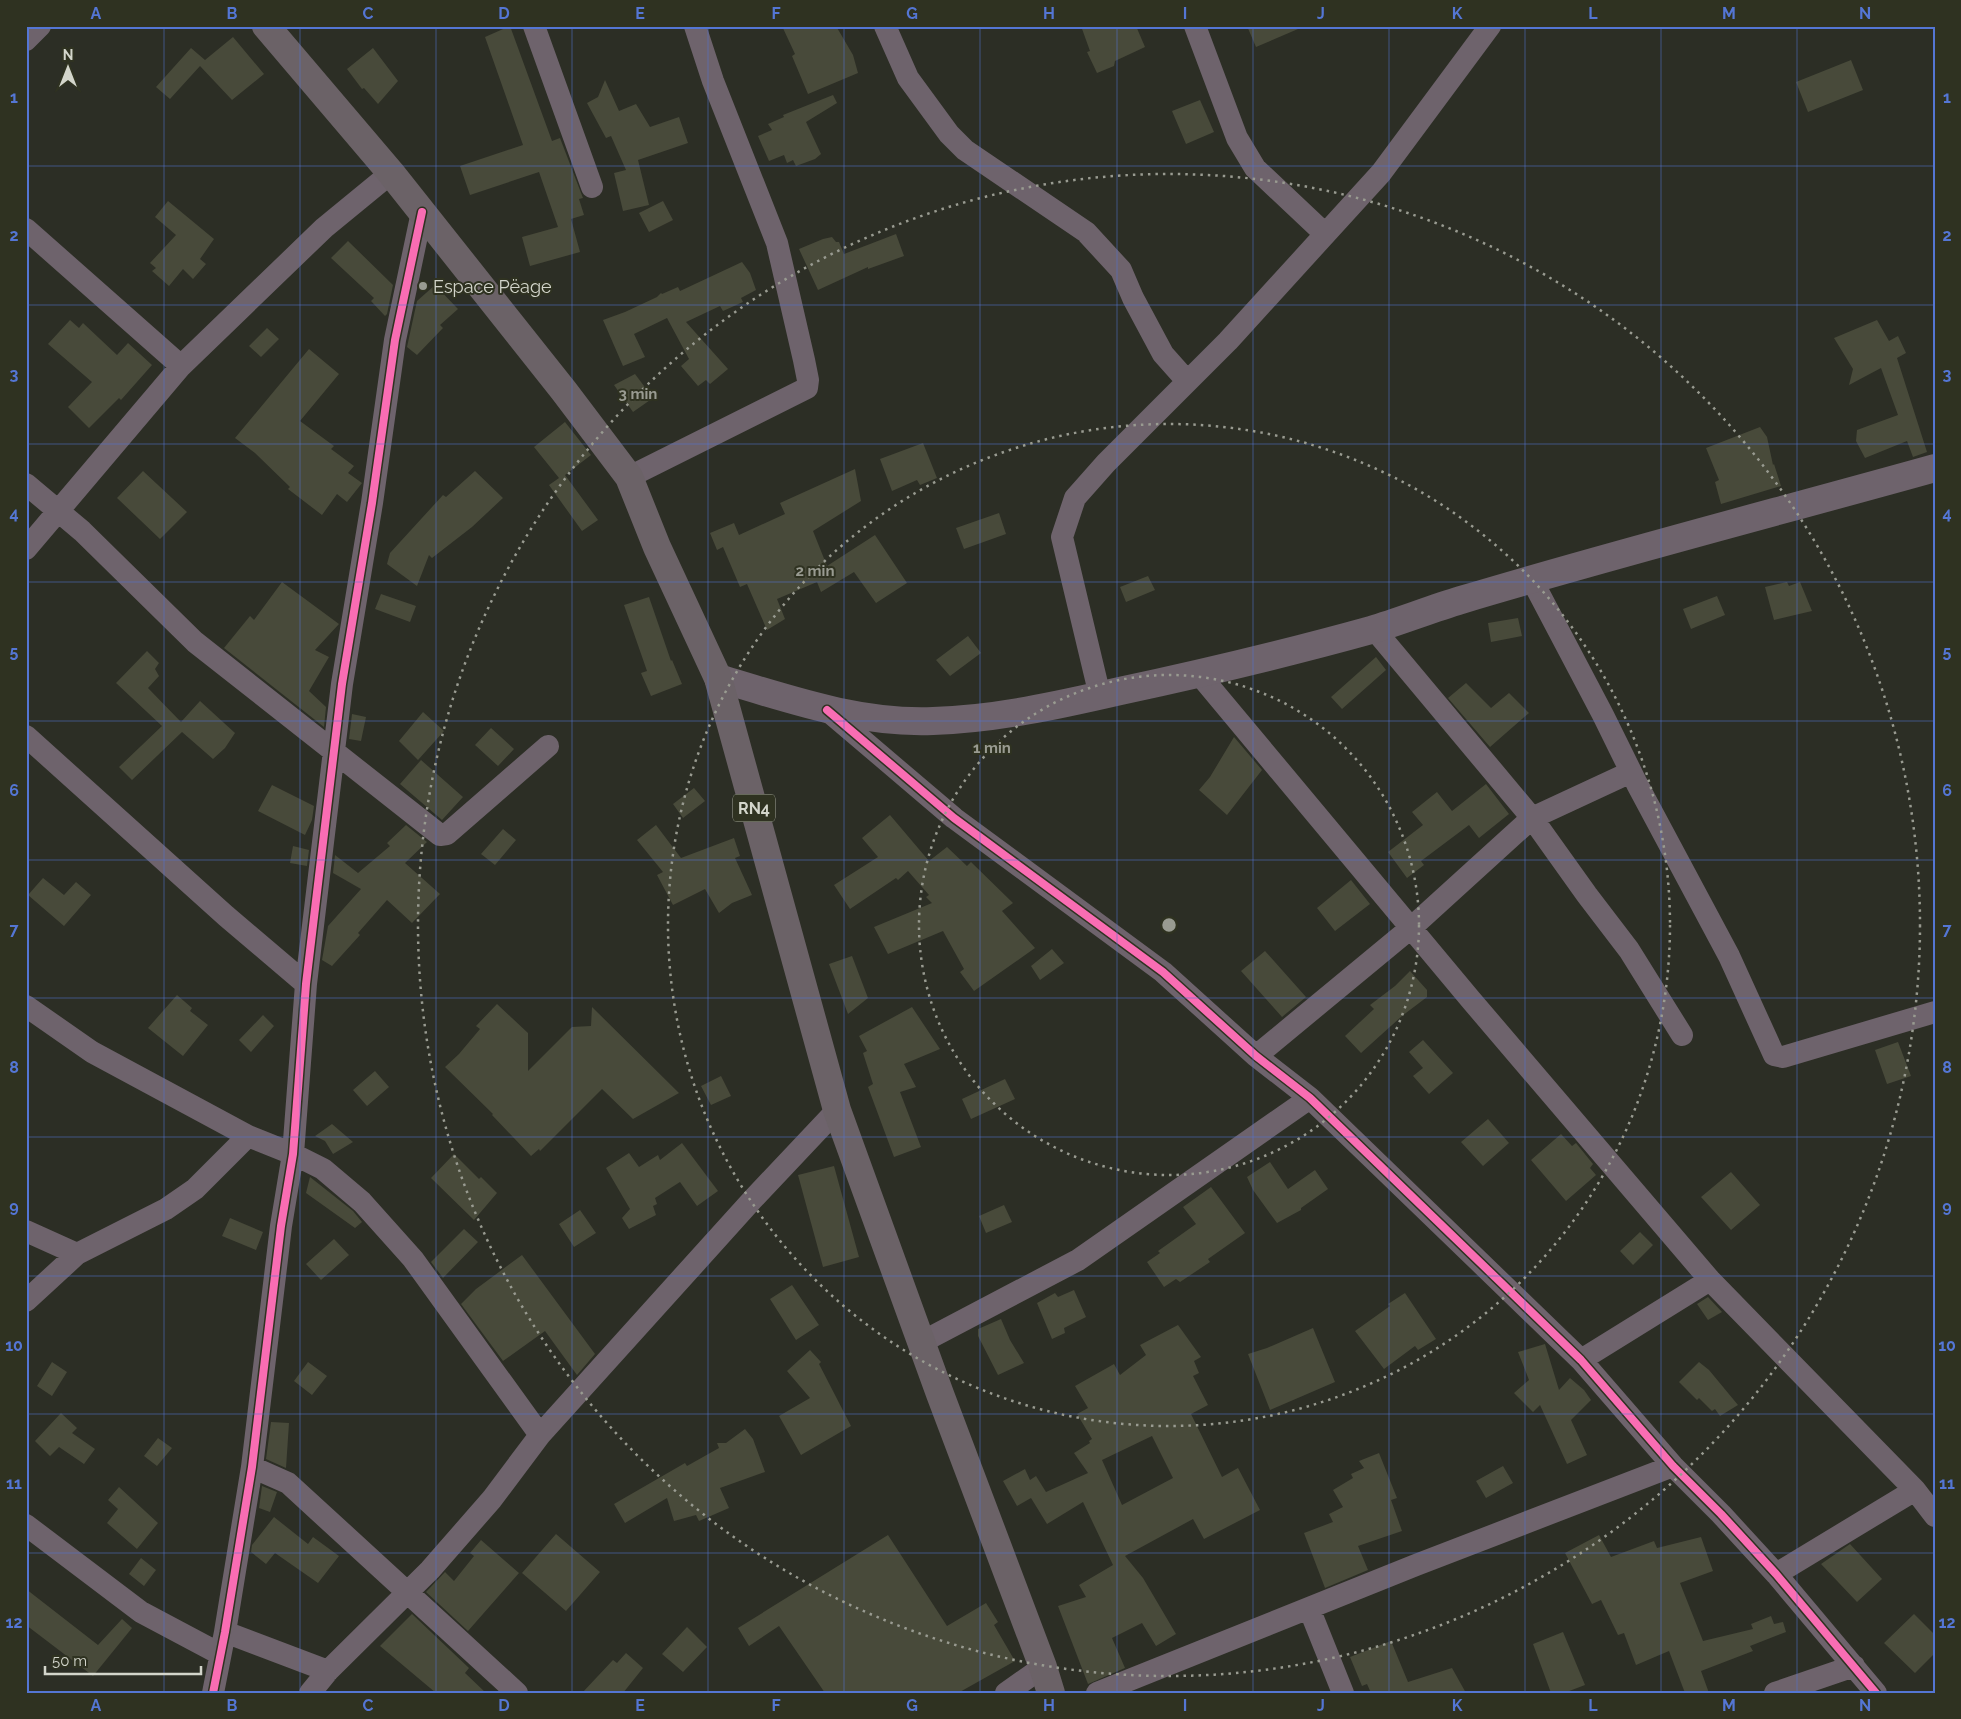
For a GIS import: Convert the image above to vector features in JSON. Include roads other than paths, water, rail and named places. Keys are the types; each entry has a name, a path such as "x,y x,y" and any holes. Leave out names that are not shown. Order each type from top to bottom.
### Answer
{"highway":[{"name":"RN4","path":"266,26 391,173 564,391 628,477 657,547 718,678 837,1110 1051,1693"}],"street":[{"path":"26,40 40,26"},
{"path":"534,26 592,187"},
{"path":"628,477 807,388 808,380 804,360 777,243 713,81 695,26"},
{"path":"885,26 908,78 949,134 965,150 1086,232 1121,270 1133,298 1163,354 1186,381"},
{"path":"1195,26 1237,138 1255,168 1325,234"},
{"path":"1100,696 1062,537 1075,498 1106,463 1228,341 1381,173 1481,30"},
{"path":"26,548 181,366 324,228 391,173"},
{"path":"213,1693 252,1467 281,1226 294,1154 306,984 342,684 372,503 395,340 422,212"},
{"path":"26,229 181,366"},
{"path":"718,678 827,710 881,720 933,721 990,716 1100,696 1199,674 1374,629 1460,601 1653,545 1935,468"},
{"path":"26,484 82,531 195,642 267,701 440,835 444,836 548,746"},
{"path":"1532,580 1729,956 1774,1056 1783,1056 1935,1012"},
{"path":"1374,629 1532,818 1586,895 1629,950 1682,1035"},
{"path":"1199,674 1477,1007 1710,1280 1915,1490 1935,1516"},
{"path":"827,710 954,818 1163,972 1256,1056 1310,1098 1581,1360 1673,1466 1721,1514 1776,1574 1876,1693"},
{"path":"26,736 226,916 306,984"},
{"path":"1256,1056 1412,927 1532,818 1631,772"},
{"path":"26,1006 92,1052 248,1136 294,1154 323,1169 362,1202 407,1252 540,1435"},
{"path":"922,1342 1078,1260 1310,1098"},
{"path":"310,1693 328,1671 407,1593 492,1499 540,1435 746,1206 837,1110"},
{"path":"26,1301 77,1254 166,1209 194,1189 248,1136"},
{"path":"26,1231 77,1254"},
{"path":"1581,1360 1710,1280"},
{"path":"1098,1693 1309,1608 1673,1466"},
{"path":"252,1467 288,1483 517,1693"},
{"path":"1776,1574 1915,1490"},
{"path":"26,1525 141,1612 220,1654"},
{"path":"1309,1608 1343,1693"},
{"path":"225,1632 328,1671"},
{"path":"1775,1693 1854,1666"},
{"path":"1006,1693 1043,1667"}],"place":[{"name":"Espace Pëage","path":"423,286"}]}
